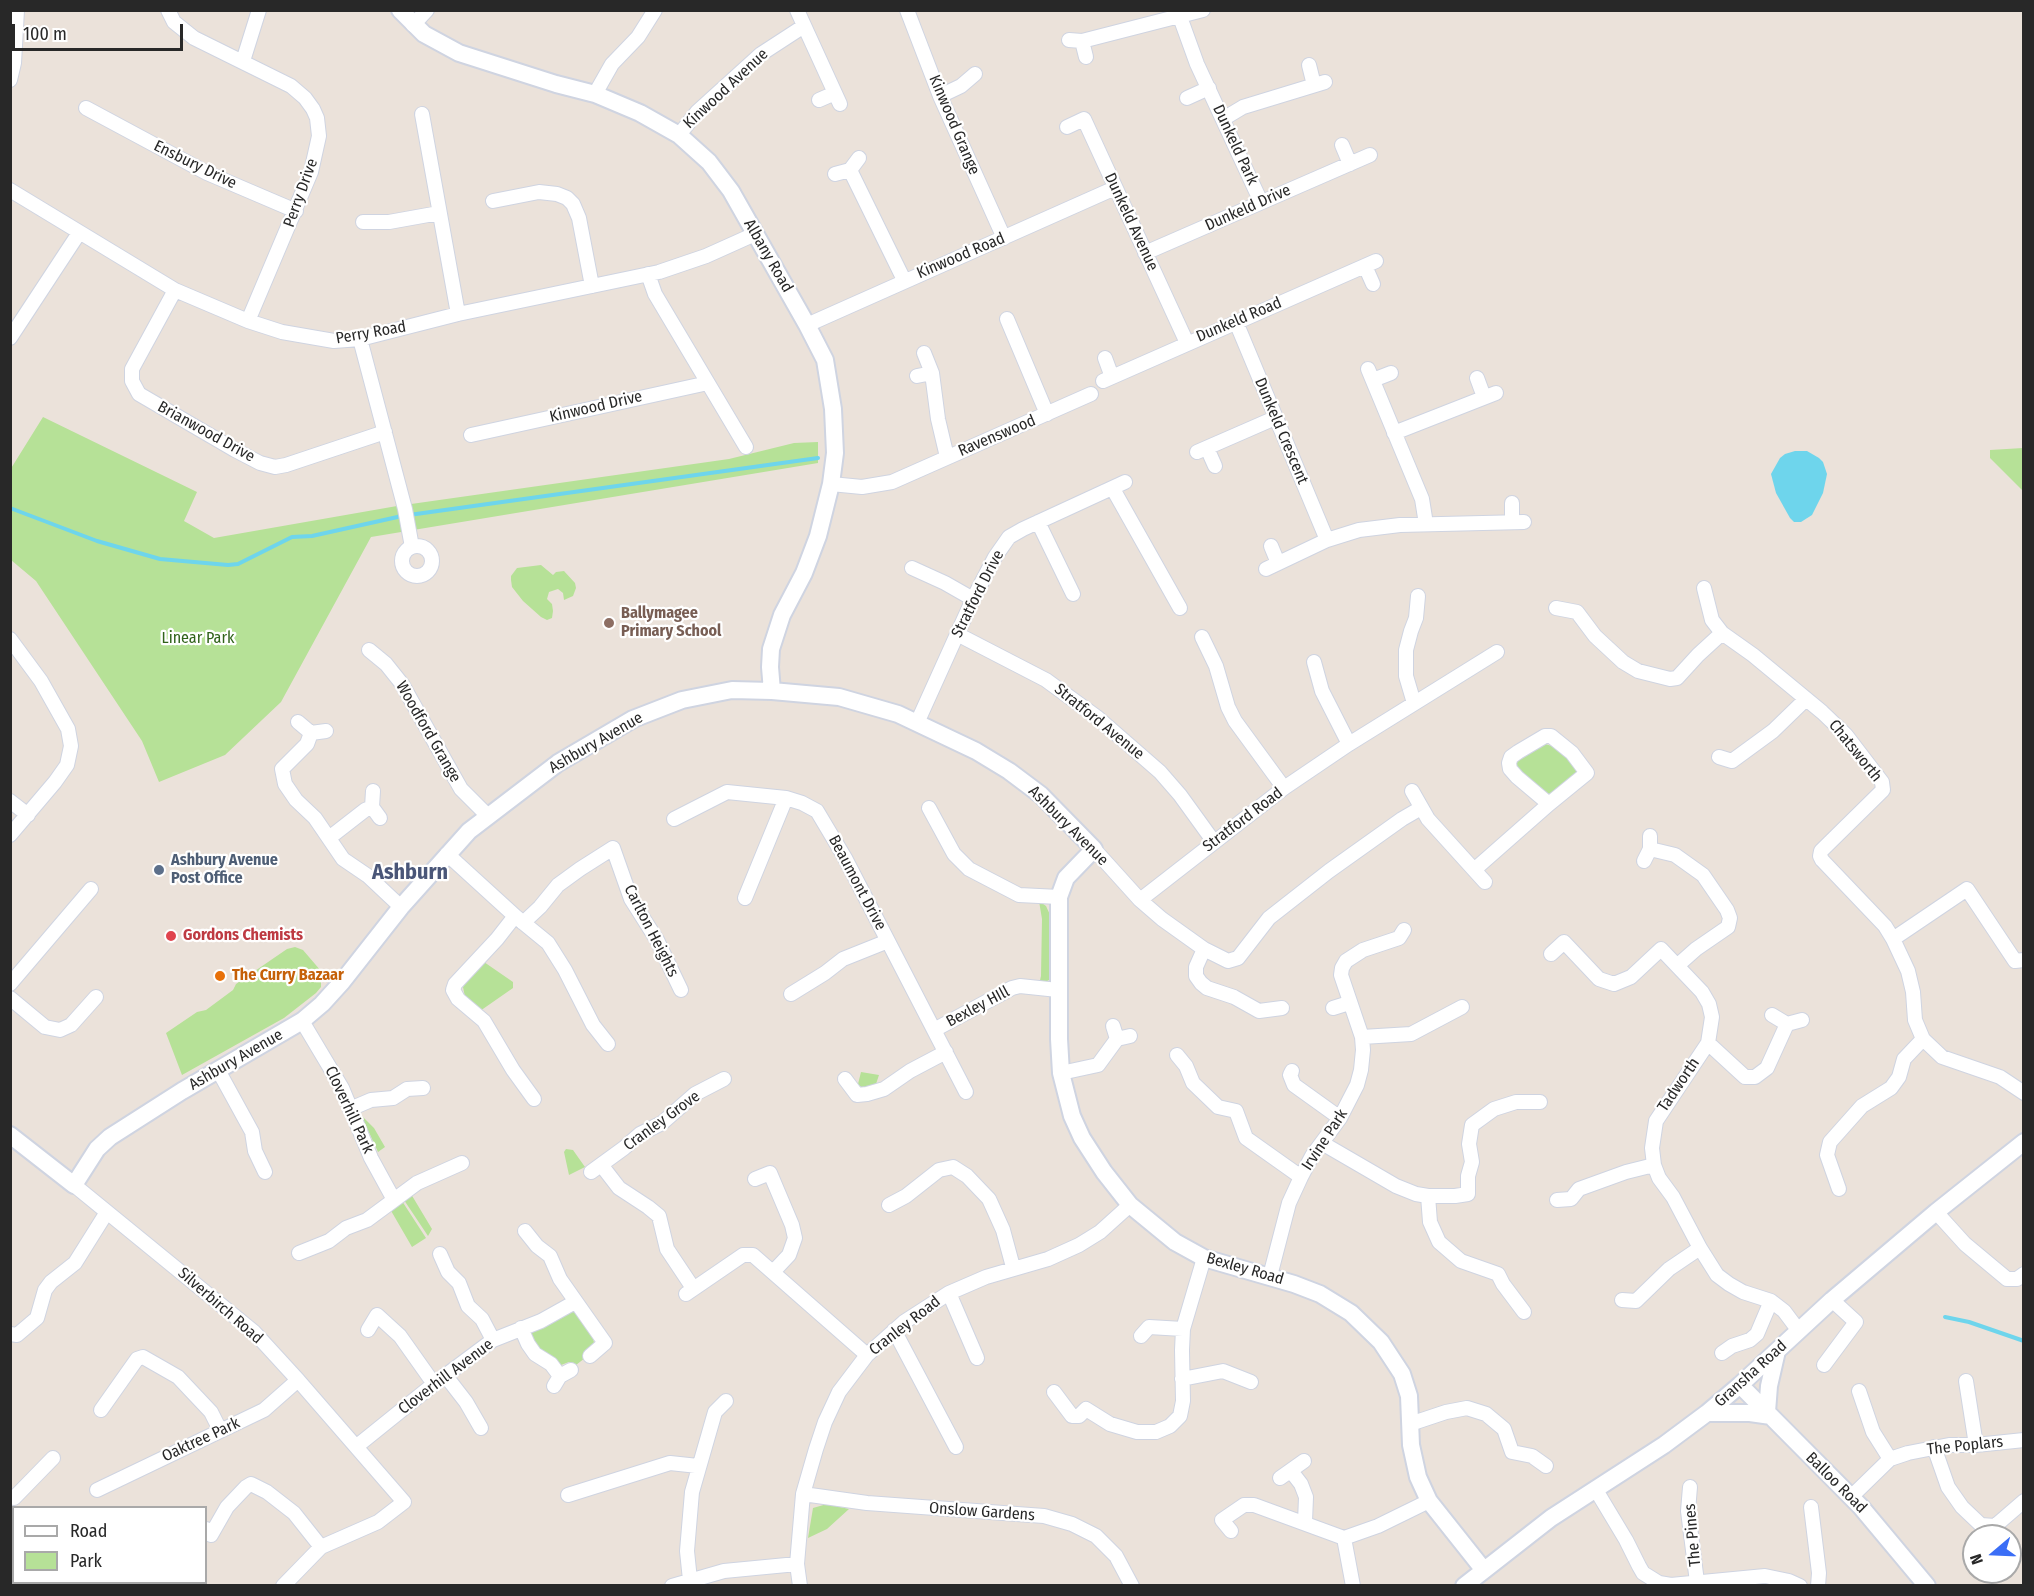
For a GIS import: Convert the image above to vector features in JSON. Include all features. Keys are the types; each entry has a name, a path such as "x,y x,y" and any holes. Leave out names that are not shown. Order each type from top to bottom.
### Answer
{"street":[{"name":"Perry Drive","path":"168,10 174,22 183,31 216,50 291,86 305,98 317,118 318,144 311,172 248,321"},
{"path":"243,61 259,10"},
{"name":"Albany Road","path":"400,10 413,25 436,43 459,53 595,94 640,113 679,135 709,162 731,191 807,325 825,360 833,409 836,453 818,536 804,573 782,615 771,650 772,691"},
{"path":"413,25 427,10"},
{"path":"797,10 838,99 819,100"},
{"name":"Kinwood Grange","path":"907,10 940,96 1004,238"},
{"path":"1086,57 1075,41 1203,10"},
{"path":"595,94 612,64 638,37 651,12"},
{"name":"Dunkeld Park","path":"1180,17 1209,88 1261,202"},
{"path":"10,80 14,63 15,18"},
{"name":"Kinwood Avenue","path":"679,135 697,112 761,54 804,26"},
{"path":"1223,119 1243,107 1319,84 1309,65"},
{"path":"940,96 961,86 975,74"},
{"name":"Dunkeld Park","path":"1187,98 1209,88"},
{"path":"423,114 458,314"},
{"name":"Ensbury Drive","path":"90,116 207,173 296,211"},
{"name":"Dunkeld Avenue","path":"1067,126 1084,119 1186,343"},
{"path":"1342,146 1350,164"},
{"name":"Dunkeld Drive","path":"1145,253 1371,156"},
{"path":"835,174 850,170 860,158"},
{"path":"850,170 904,280"},
{"name":"Kinwood Road","path":"807,325 1115,188"},
{"name":"Perry Road","path":"10,190 175,290 248,321 309,338 334,341 360,339 458,314 648,274 706,256 755,234"},
{"path":"494,201 539,192 557,194 567,198 573,204 579,218 592,286"},
{"path":"363,222 389,222 439,213"},
{"path":"13,330 79,233"},
{"name":"Dunkeld Road","path":"1105,358 1108,379 1371,263 1373,284"},
{"path":"648,274 655,294 746,447"},
{"name":"Brianwood Drive","path":"175,290 132,369 132,381 139,394 235,450 260,463 275,467 385,432"},
{"name":"Ravenswood","path":"1007,319 1047,414"},
{"name":"Dunkeld Crescent","path":"1236,322 1327,540"},
{"path":"360,339 400,484 412,547"},
{"path":"1002,345 1015,339"},
{"name":"Ravenswood","path":"924,353 932,373 938,419 947,457"},
{"path":"916,376 932,373"},
{"path":"1390,373 1371,375 1422,499 1426,524"},
{"path":"1394,433 1490,395 1477,378"},
{"name":"Kinwood Drive","path":"487,447 478,434 708,383"},
{"name":"Ravenswood","path":"831,484 862,487 892,482 1091,394"},
{"path":"1215,466 1202,450 1275,418"},
{"name":"Stratford Drive","path":"917,723 994,557 1009,537 1119,486 1155,567 1180,608"},
{"path":"1271,546 1272,566 1327,540 1359,530 1426,524 1518,522 1512,503"},
{"path":"1038,522 1074,594"},
{"path":"912,568 974,599"},
{"name":"Chatsworth","path":"1704,588 1712,620 1722,633 1762,662 1846,735 1882,782 1883,790 1821,851 1820,856 1884,926 1893,939 1908,971 1915,1020 1923,1039"},
{"path":"1414,703 1406,676 1406,650 1416,618 1418,596"},
{"path":"1556,608 1577,612 1595,636 1623,662 1638,671 1670,679 1677,678 1722,633"},
{"name":"Stratford Avenue","path":"957,634 1046,680 1098,718 1160,771 1214,842"},
{"path":"1202,637 1216,666 1228,707 1235,721 1284,788"},
{"path":"10,639 40,681 68,729 71,746 67,765 56,782 10,835"},
{"name":"Woodford Grange","path":"369,650 386,664 402,684 461,789 487,815"},
{"name":"Stratford Road","path":"1140,900 1284,788 1349,744 1497,652"},
{"path":"1314,662 1322,692 1349,744"},
{"name":"Ashbury Avenue","path":"74,1185 97,1149 110,1137 302,1021 322,1004 401,907 469,831 487,815 558,763 633,718 682,700 732,690 839,697 898,714 976,751 1009,771 1041,795 1140,900 1162,919 1204,949 1228,961 1238,958 1269,918 1329,871 1421,808"},
{"path":"1719,757 1732,761 1773,731 1806,699"},
{"path":"298,722 311,733 326,731"},
{"path":"311,733 307,744 282,769 285,784 296,800 315,818 343,859 368,876 401,907"},
{"path":"1474,870 1587,774 1572,753 1551,736 1545,736 1511,757 1509,763 1510,769 1517,777 1549,804"},
{"path":"1413,790 1428,819 1485,882"},
{"path":"329,838 365,810 376,813 373,791"},
{"name":"Beaumont Drive","path":"674,819 727,792 786,798 817,811 845,858 966,1092"},
{"path":"745,898 786,798"},
{"path":"10,801 28,814"},
{"path":"929,808 954,854 969,869 1019,895 1059,897"},
{"name":"Carlton Heights","path":"534,1099 513,1070 484,1022 458,999 453,990 455,984 483,955 519,920 540,907 558,885 613,848 632,899 657,940 681,990"},
{"name":"Bexley Road","path":"1094,849 1066,878 1059,897 1058,990 1061,1073 1072,1116 1082,1138 1104,1172 1130,1205 1175,1242 1204,1258 1270,1276 1320,1294 1351,1313 1381,1342 1402,1374 1409,1396 1411,1445 1418,1477 1429,1501 1483,1569"},
{"path":"1648,849 1675,855 1693,866 1703,875 1730,918 1728,927 1696,948 1678,965"},
{"path":"447,855 548,943 593,1024 608,1044"},
{"path":"10,984 91,889"},
{"path":"1893,939 1968,890 2016,961 2024,960"},
{"name":"Irvine Park","path":"1270,1276 1289,1203 1300,1177 1312,1156 1340,1118 1359,1078 1363,1050 1362,1037 1341,975 1346,961 1363,950 1399,938 1404,930"},
{"path":"791,994 825,974 843,959 888,941"},
{"name":"Tadworth","path":"1551,954 1564,942 1599,979 1614,984 1631,976 1661,949 1702,992 1709,1004 1712,1017 1708,1043 1656,1121 1652,1148 1654,1165 1659,1178 1673,1197 1700,1248 1718,1275 1743,1292 1771,1301 1784,1311 1799,1331"},
{"path":"1204,949 1196,967 1196,976 1206,988 1234,997 1258,1011 1282,1008"},
{"name":"Bexley HIll","path":"934,1030 1012,987 1058,990"},
{"path":"10,998 45,1027 60,1030 71,1025 96,997"},
{"path":"1333,1008 1349,1003"},
{"path":"1362,1037 1411,1034 1462,1007"},
{"path":"1772,1015 1787,1024 1802,1020"},
{"name":"Cloverhill Park","path":"302,1021 342,1088 371,1158 394,1200"},
{"name":"Tadworth","path":"1708,1043 1745,1077 1755,1077 1767,1068 1787,1024"},
{"path":"1061,1073 1098,1065 1120,1034"},
{"path":"1839,1189 1827,1155 1830,1142 1862,1106 1891,1088 1899,1077 1904,1059 1923,1039 1942,1057 2000,1077 2022,1089"},
{"path":"845,1079 857,1095 867,1094 884,1089 910,1071 946,1052"},
{"path":"1177,1055 1186,1066 1193,1083 1218,1107 1236,1112 1246,1138 1300,1177"},
{"path":"218,1070 252,1132 255,1151 265,1172"},
{"path":"1292,1071 1290,1076 1294,1085 1340,1118"},
{"name":"Cranley Grove","path":"724,1079 695,1094 662,1123 640,1134 596,1169 659,1216 665,1233 667,1249 689,1291 743,1255 753,1256 867,1354"},
{"path":"350,1109 371,1100 393,1098 407,1089 423,1088"},
{"path":"1322,1143 1396,1186 1428,1196 1468,1194 1468,1176 1472,1162 1469,1144 1472,1125 1494,1109 1516,1102 1540,1102"},
{"name":"Silverbirch Road","path":"10,1135 239,1319 298,1380 404,1502 378,1522 321,1547"},
{"name":"Gransha Road","path":"1464,1586 1551,1518 1664,1445 1707,1413 1832,1300 1936,1212 2024,1142"},
{"path":"300,1253 329,1241 346,1228 368,1220 417,1183 462,1163"},
{"path":"1557,1200 1571,1199 1579,1189 1626,1172 1654,1165"},
{"path":"889,1205 906,1196 939,1170 953,1167 973,1181 989,1199 1003,1230 1013,1268"},
{"path":"755,1179 770,1173 792,1225 795,1238 789,1255 773,1272"},
{"path":"1428,1196 1430,1222 1439,1242 1461,1261 1498,1274 1524,1312"},
{"name":"Cranley Road","path":"800,1586 797,1564 803,1494 825,1422 839,1392 867,1354 894,1330 931,1303 986,1276 1047,1259 1079,1245 1100,1232 1130,1205"},
{"path":"10,1334 18,1335 37,1318 45,1290 51,1282 75,1263 107,1212"},
{"path":"1936,1212 1965,1244 2007,1279 2017,1279 2024,1274"},
{"path":"525,1231 537,1246 550,1256 560,1279 605,1343 590,1356"},
{"path":"1622,1300 1636,1301 1669,1269 1700,1248"},
{"path":"440,1254 448,1272 459,1283 468,1306 482,1319 493,1340"},
{"path":"1054,1392 1072,1416 1079,1416 1086,1409 1110,1424 1137,1432 1156,1432 1170,1426 1180,1416 1183,1401 1183,1329 1204,1258"},
{"path":"949,1293 977,1358"},
{"path":"1824,1365 1856,1322 1832,1300"},
{"path":"1722,1353 1732,1346 1750,1340 1757,1334 1771,1301"},
{"name":"Cloverhill Avenue","path":"357,1446 434,1383 493,1340 541,1321 575,1302"},
{"path":"368,1330 377,1315 400,1336 434,1383"},
{"path":"1141,1336 1149,1327 1183,1329"},
{"path":"521,1329 536,1354 551,1364 562,1377"},
{"path":"894,1330 954,1443 965,1432"},
{"path":"1707,1413 1769,1414 1769,1386 1777,1351"},
{"path":"101,1410 137,1359 143,1357 178,1377 211,1412 220,1430"},
{"path":"1182,1379 1223,1371 1251,1382"},
{"path":"445,1375 466,1402 481,1428"},
{"name":"Oaktree Park","path":"97,1490 264,1410 298,1380"},
{"path":"1966,1381 1976,1445"},
{"name":"Balloo Road","path":"1740,1385 1851,1497 1927,1586"},
{"path":"1859,1391 1873,1432 1890,1459"},
{"path":"690,1580 687,1551 692,1492 715,1412 726,1401"},
{"path":"1410,1424 1446,1412 1467,1408 1486,1414 1504,1429 1512,1452 1532,1456 1546,1466"},
{"name":"The Poplars","path":"1851,1497 1890,1459 1934,1447 2024,1440"},
{"path":"1934,1447 1947,1487 1962,1507 1981,1525 1995,1526 2024,1502"},
{"path":"16,1502 53,1458"},
{"path":"1304,1461 1286,1474 1301,1484 1306,1497 1305,1522"},
{"path":"568,1495 670,1463 698,1466"},
{"path":"207,1530 211,1535 228,1507 246,1487 251,1484 267,1492 294,1513 321,1547 283,1586"},
{"name":"The Pines","path":"1690,1487 1688,1511 1697,1582"},
{"path":"1596,1490 1626,1540 1646,1582 1671,1585 1724,1582 1765,1576 1800,1586"},
{"name":"Onslow Gardens","path":"803,1494 867,1503 1044,1516 1072,1524 1096,1536 1116,1556 1132,1586"},
{"path":"1231,1531 1222,1520 1244,1505 1254,1505 1344,1538 1378,1526 1429,1501"},
{"path":"1811,1507 1819,1573 1818,1586"},
{"path":"1344,1538 1353,1586"},
{"path":"672,1586 724,1571 797,1564"}],"green space":[{"name":"Linear Park","path":"43,417 197,492 184,521 214,538 397,506 729,459 794,443 818,442 818,463 371,537 281,702 225,755 159,782 142,741 36,581 11,560 10,470"},
{"path":"2024,448 2023,491 1990,458 1990,450"},
{"path":"541,565 553,575 564,571 575,583 576,588 573,596 564,600 563,593 558,589 549,592 547,599 552,604 553,611 552,618 547,620 523,601 512,587 511,580 517,568"},
{"path":"1545,744 1559,748 1577,768 1577,772 1550,795 1518,772 1516,764 1517,760"},
{"path":"1039,901 1046,906 1051,917 1049,980 1039,985 1042,919"},
{"path":"295,947 303,950 321,971 321,987 316,993 284,1018 182,1075 166,1033 197,1012 206,1010 233,990 236,984 287,949"},
{"path":"484,962 513,982 513,988 480,1011 465,997 463,987 464,983"},
{"path":"861,1072 879,1075 875,1087 862,1089 858,1084"},
{"path":"361,1115 374,1128 385,1147 378,1152"},
{"path":"566,1149 573,1150 585,1167 569,1175 564,1152"},
{"path":"411,1194 432,1229 428,1236 404,1200"},
{"path":"402,1201 426,1238 412,1247 390,1209"},
{"path":"574,1311 593,1337 594,1343 584,1352 585,1358 576,1365 569,1362 561,1365 535,1348 530,1333"},
{"path":"827,1504 849,1509 827,1529 808,1538 813,1508"}],"water":[{"path":"1795,451 1807,451 1819,458 1827,474 1823,493 1812,515 1801,522 1794,522 1790,518 1776,493 1771,474 1780,458"}],"waterway":[{"path":"409,515 818,458"},
{"path":"10,508 97,541 160,559 228,565 238,564 292,537 312,536 402,516"},
{"path":"1945,1317 1969,1322 2024,1341"}],"place":[{"name":"Ballymagee Primary School","path":"609,623"},
{"name":"Ashbury Avenue Post Office","path":"159,870"},
{"name":"Gordons Chemists","path":"171,936"},
{"name":"The Curry Bazaar","path":"220,976"}],"district":[{"name":"Ashburn","path":"410,873"}]}
